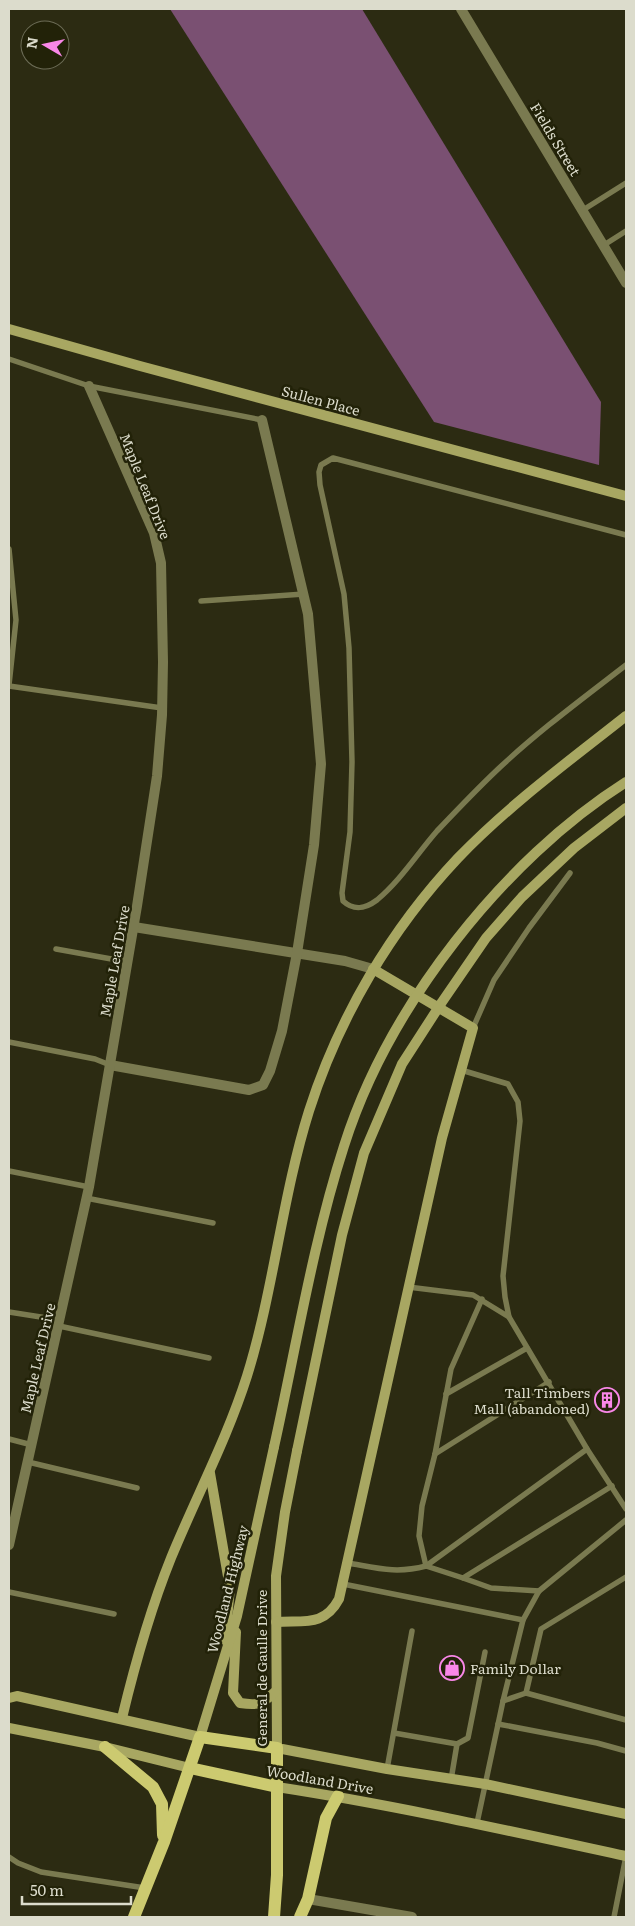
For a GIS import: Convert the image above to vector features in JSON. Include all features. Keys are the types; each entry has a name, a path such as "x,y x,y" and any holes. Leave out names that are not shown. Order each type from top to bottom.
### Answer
{"main road":[{"name":"Woodland Drive","path":"200,1737 277,1748"},
{"path":"134,1917 164,1842 200,1737"},
{"path":"105,1747 153,1787 162,1804 164,1842"},
{"name":"General de Gaulle Drive","path":"274,1917 277,1875 277,1748"},
{"name":"Woodland Drive","path":"190,1768 277,1787"},
{"path":"300,1917 308,1899 326,1818 338,1796"}],"street":[{"name":"Fields Street","path":"461,9 626,283"},
{"name":"Sullen Place","path":"9,329 626,496"},
{"name":"Maple Leaf Drive","path":"9,1545 60,1323 88,1188 134,927 157,776 162,708 163,627 161,563 154,533 89,386"},
{"path":"110,1065 249,1090 263,1085 270,1072 282,1031 297,953 314,845 321,764 309,624 304,594 262,420"},
{"path":"122,1718 133,1671 151,1612 171,1559 235,1412 257,1342 295,1163 309,1111 329,1056 373,969 407,916 459,857 513,807 626,716"},
{"name":"Woodland Highway","path":"200,1737 237,1616 321,1230 344,1146 366,1089 387,1043 414,1000 449,950 500,888 552,838 604,796 626,782"},
{"name":"General de Gaulle Drive","path":"277,1748 275,1692 276,1576 285,1512 342,1235 364,1153 402,1064 486,938 522,897 574,848 626,808"},
{"path":"134,927 344,961 373,969 474,1028 442,1138 339,1598 333,1610 326,1616 316,1620 276,1622"},
{"path":"210,1473 230,1588 223,1661"},
{"path":"237,1616 233,1693 240,1703 255,1705 263,1702 275,1692"},
{"name":"Woodland Drive","path":"9,1698 16,1696 122,1718 200,1737"},
{"name":"Woodland Drive","path":"9,1728 105,1747 190,1768"},
{"name":"Woodland Drive","path":"277,1748 387,1769 485,1784 626,1814"},
{"name":"Woodland Drive","path":"277,1787 338,1796 477,1823 626,1856"},
{"path":"308,1899 412,1917"}],"lane":[{"path":"583,210 626,184"},
{"path":"604,245 626,231"},
{"path":"9,359 89,386 262,420"},
{"path":"626,535 333,458 321,465 319,472 320,484 344,594 349,648 352,762 350,832 342,893 343,901 351,908 363,908 376,901 438,831 496,771 541,732 626,665"},
{"path":"9,548 16,620 9,685 162,708"},
{"path":"201,601 304,594"},
{"path":"474,1028 494,980 529,928 570,873"},
{"path":"56,949 128,962"},
{"path":"9,1042 95,1059 110,1065"},
{"path":"461,1070 508,1084 518,1102 520,1120 503,1276 509,1317 587,1449 626,1509"},
{"path":"9,1171 88,1188"},
{"path":"86,1198 214,1223"},
{"path":"408,1287 453,1291 473,1295 509,1317"},
{"path":"426,1566 419,1536 422,1506 435,1454 451,1369 482,1299"},
{"path":"9,1312 209,1358"},
{"path":"446,1394 527,1348"},
{"path":"435,1454 549,1382"},
{"path":"9,1439 32,1445"},
{"path":"348,1563 394,1571 411,1570 426,1566 587,1449"},
{"path":"28,1462 138,1488"},
{"path":"463,1578 612,1486"},
{"path":"477,1823 502,1701 523,1620 539,1591 626,1520"},
{"path":"426,1566 491,1588 539,1591"},
{"path":"526,1693 541,1628 626,1577"},
{"path":"343,1584 523,1620"},
{"path":"9,1592 114,1614"},
{"path":"387,1769 412,1631"},
{"path":"394,1732 457,1744 468,1738 485,1652"},
{"path":"502,1701 526,1693 626,1720"},
{"path":"498,1724 597,1743 626,1752"},
{"path":"451,1780 457,1744"},
{"path":"614,1917 626,1856"},
{"path":"9,1857 18,1863 41,1872 145,1888"}],"shaded area":[{"path":"170,9 362,9 601,402 599,465 434,422"}],"place":[{"name":"Tall Timbers Mall (abandoned)","path":"607,1400"},
{"name":"Family Dollar","path":"452,1668"}]}
